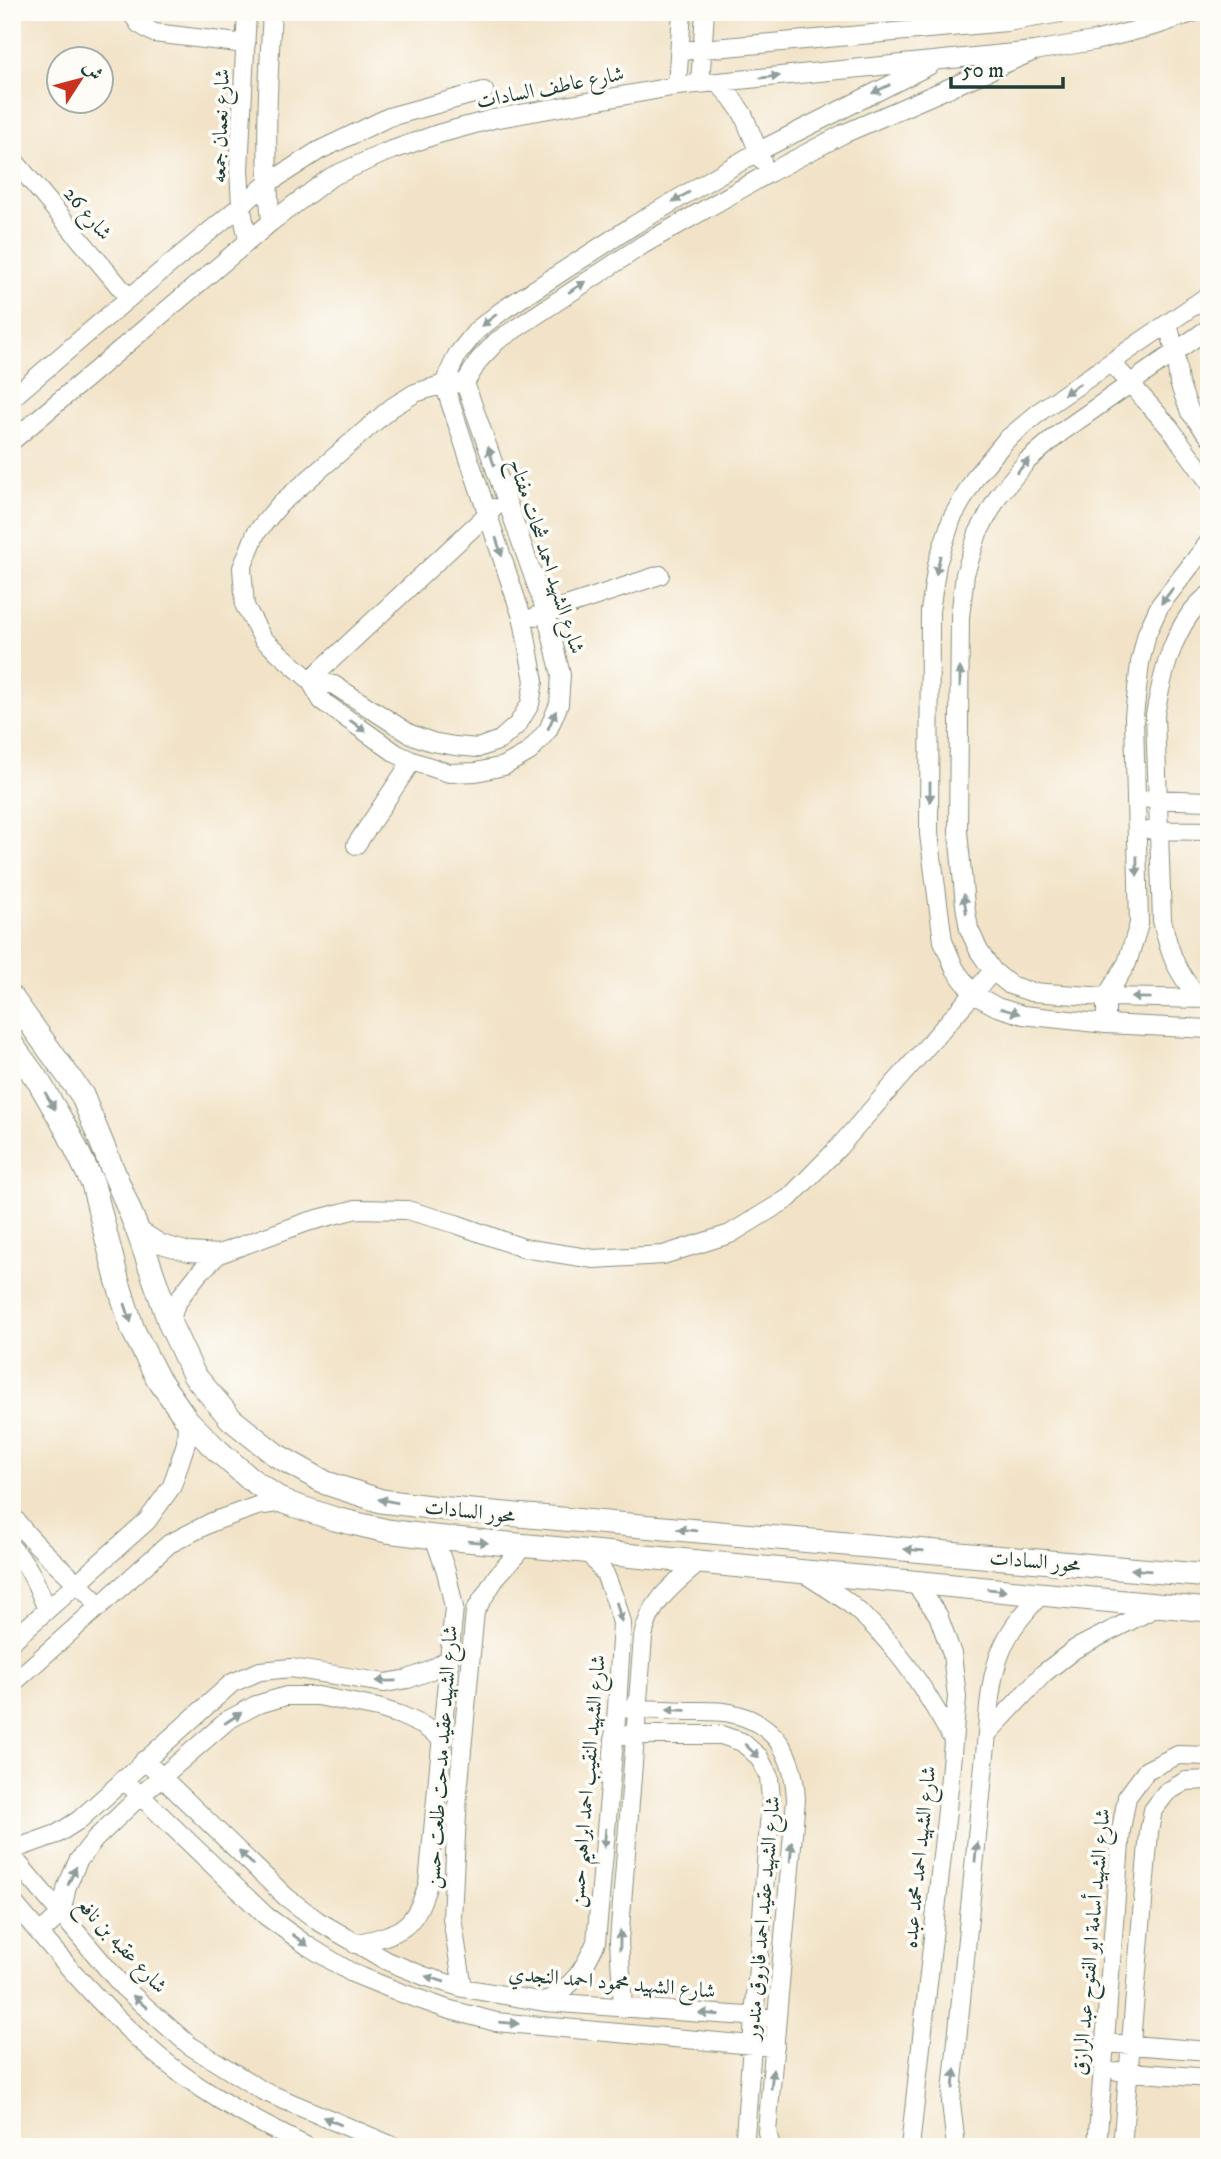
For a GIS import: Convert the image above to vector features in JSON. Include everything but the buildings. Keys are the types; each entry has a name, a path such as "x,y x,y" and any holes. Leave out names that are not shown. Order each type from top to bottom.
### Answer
{"street":[{"path":"131,12 139,24 154,33 246,44"},
{"name":"شارع نعمان جمعه","path":"247,12 239,169 241,206 248,240"},
{"path":"271,222 267,184 272,12"},
{"path":"677,86 682,12"},
{"path":"705,12 702,50 708,83 731,97 743,114 757,152 769,173"},
{"path":"680,51 1007,22 1068,12"},
{"name":"شارع عاطف السادات","path":"12,441 271,222 331,177 384,153 493,119 677,86 1034,51 1094,41 1195,12"},
{"path":"505,497 310,680 263,639 245,606 242,568 256,533 280,504 391,408 415,393 444,384 465,383 479,360 497,341 518,325 644,244 769,173 843,134 1034,51"},
{"path":"444,384 457,355 477,330 503,310 634,225 757,152 942,59"},
{"name":"شارع عاطف السادات","path":"12,398 267,184 318,150 389,117 484,90"},
{"path":"318,150 331,177"},
{"name":"شارع 26","path":"12,158 129,298"},
{"path":"1209,295 1043,409 1006,439 976,476 952,518 937,564 930,611 929,834 943,941 955,969 973,994 997,1007 1023,1015 1106,1024 1209,1029"},
{"path":"1168,323 1179,383 1190,412 1209,436"},
{"path":"1204,999 1106,998 1031,992 1010,985 993,971 979,951 970,929 965,905 959,843 960,617 965,574 978,533 999,495 1027,461 1060,433 1209,328"},
{"path":"1111,362 1170,428 1209,482"},
{"name":"شارع الشهيد احمد شحات مفتاح","path":"310,680 322,701 397,754 449,773 476,772 504,766 529,752 548,730 559,704 561,675 545,612 465,383"},
{"name":"شارع الشهيد احمد شحات مفتاح","path":"310,680 334,685 410,734 455,747 478,748 500,740 518,724 530,704 534,681 523,620 444,384"},
{"path":"1106,1024 1106,998 1127,963 1139,924 1134,716 1140,663 1147,633 1160,605 1209,542"},
{"path":"523,620 660,575"},
{"path":"1204,999 1181,976 1168,950 1162,920 1155,715 1171,650 1185,620 1209,595"},
{"path":"356,845 412,761"},
{"path":"1136,799 1209,801"},
{"path":"1137,829 1209,831"},
{"path":"170,1324 175,1306 184,1292 219,1254 307,1222 356,1209 407,1210 523,1248 594,1259 663,1255 730,1234 789,1198 838,1148 993,971"},
{"name":"محور السادات","path":"12,998 82,1095 137,1229 170,1324 194,1375 232,1419 276,1455 326,1483 381,1501 438,1508 1198,1575"},
{"name":"محور السادات","path":"12,1045 39,1082 68,1132 93,1184 133,1330 157,1377 187,1420 217,1450 249,1478 284,1502 335,1519 387,1531 434,1537 1209,1610"},
{"path":"137,1229 161,1244 189,1252 219,1254"},
{"path":"12,1641 147,1521 172,1486 186,1443 187,1420"},
{"path":"12,1684 169,1544 212,1522 257,1506 284,1502"},
{"path":"12,1515 34,1542 79,1582 100,1606"},
{"name":"شارع الشهيد عقيد مدحت طلعت حسن","path":"355,1944 404,1929 420,1909 428,1884 454,1607 446,1571 434,1537"},
{"path":"858,1576 859,1545"},
{"name":"شارع الشهيد عقيد مدحت طلعت حسن","path":"463,1988 452,1918 458,1793 475,1611 497,1576 524,1546"},
{"path":"12,1548 20,1555 37,1582 47,1610"},
{"name":"شارع الشهيد النقيب احمد ابراهيم حسن","path":"545,2002 568,1988 585,1967 596,1942 622,1623 605,1574 588,1552"},
{"name":"شارع الشهيد النقيب احمد ابراهيم حسن","path":"623,2008 619,1941 645,1625 653,1606 701,1562"},
{"path":"801,1571 848,1602 890,1643 926,1690 954,1741"},
{"path":"1184,1608 1198,1575"},
{"name":"شارع الشهيد احمد محمد عبده","path":"909,2147 957,1698 952,1654 938,1615 913,1581"},
{"path":"956,2147 951,2102 989,1695 999,1656 1017,1622 1041,1595"},
{"path":"987,1734 1044,1673 1075,1649 1159,1606"},
{"path":"12,1850 57,1834 79,1820 232,1684 260,1671 291,1668 385,1683 408,1679 449,1659"},
{"path":"40,1933 61,1914 67,1886 78,1861 95,1839 228,1720 256,1705 286,1696 318,1696 378,1708 422,1725 441,1738"},
{"path":"445,1700 466,1703"},
{"name":"شارع الشهيد عقيد احمد فاروق مندور","path":"617,1707 729,1712 752,1719 772,1733 787,1752 795,1775 796,1799 767,2132 771,2147"},
{"name":"شارع الشهيد عقيد احمد فاروق مندور","path":"614,1735 721,1735 742,1742 759,1757 769,1777 771,1799 745,2136 740,2147"},
{"name":"شارع الشهيد أسامة ابو الفتوح عبد الرازق","path":"1097,2147 1121,1830 1127,1797 1147,1770 1178,1755 1209,1756"},
{"name":"شارع الشهيد محمود احمد النجدي","path":"144,1760 286,1897 318,1921 387,1961 463,1988 545,2002 777,2018"},
{"path":"123,1779 266,1916 352,1973 446,2010 496,2022 775,2047"},
{"path":"1122,2147 1153,1810 1167,1792 1186,1781 1209,1780"},
{"name":"شارع عقبه بن نافع","path":"12,1856 123,1987 189,2045 263,2091 395,2147"},
{"path":"12,1901 91,1992 141,2041 196,2085 255,2122 308,2147"},
{"path":"1105,2043 1209,2051"},
{"path":"1103,2070 1209,2078"}]}
